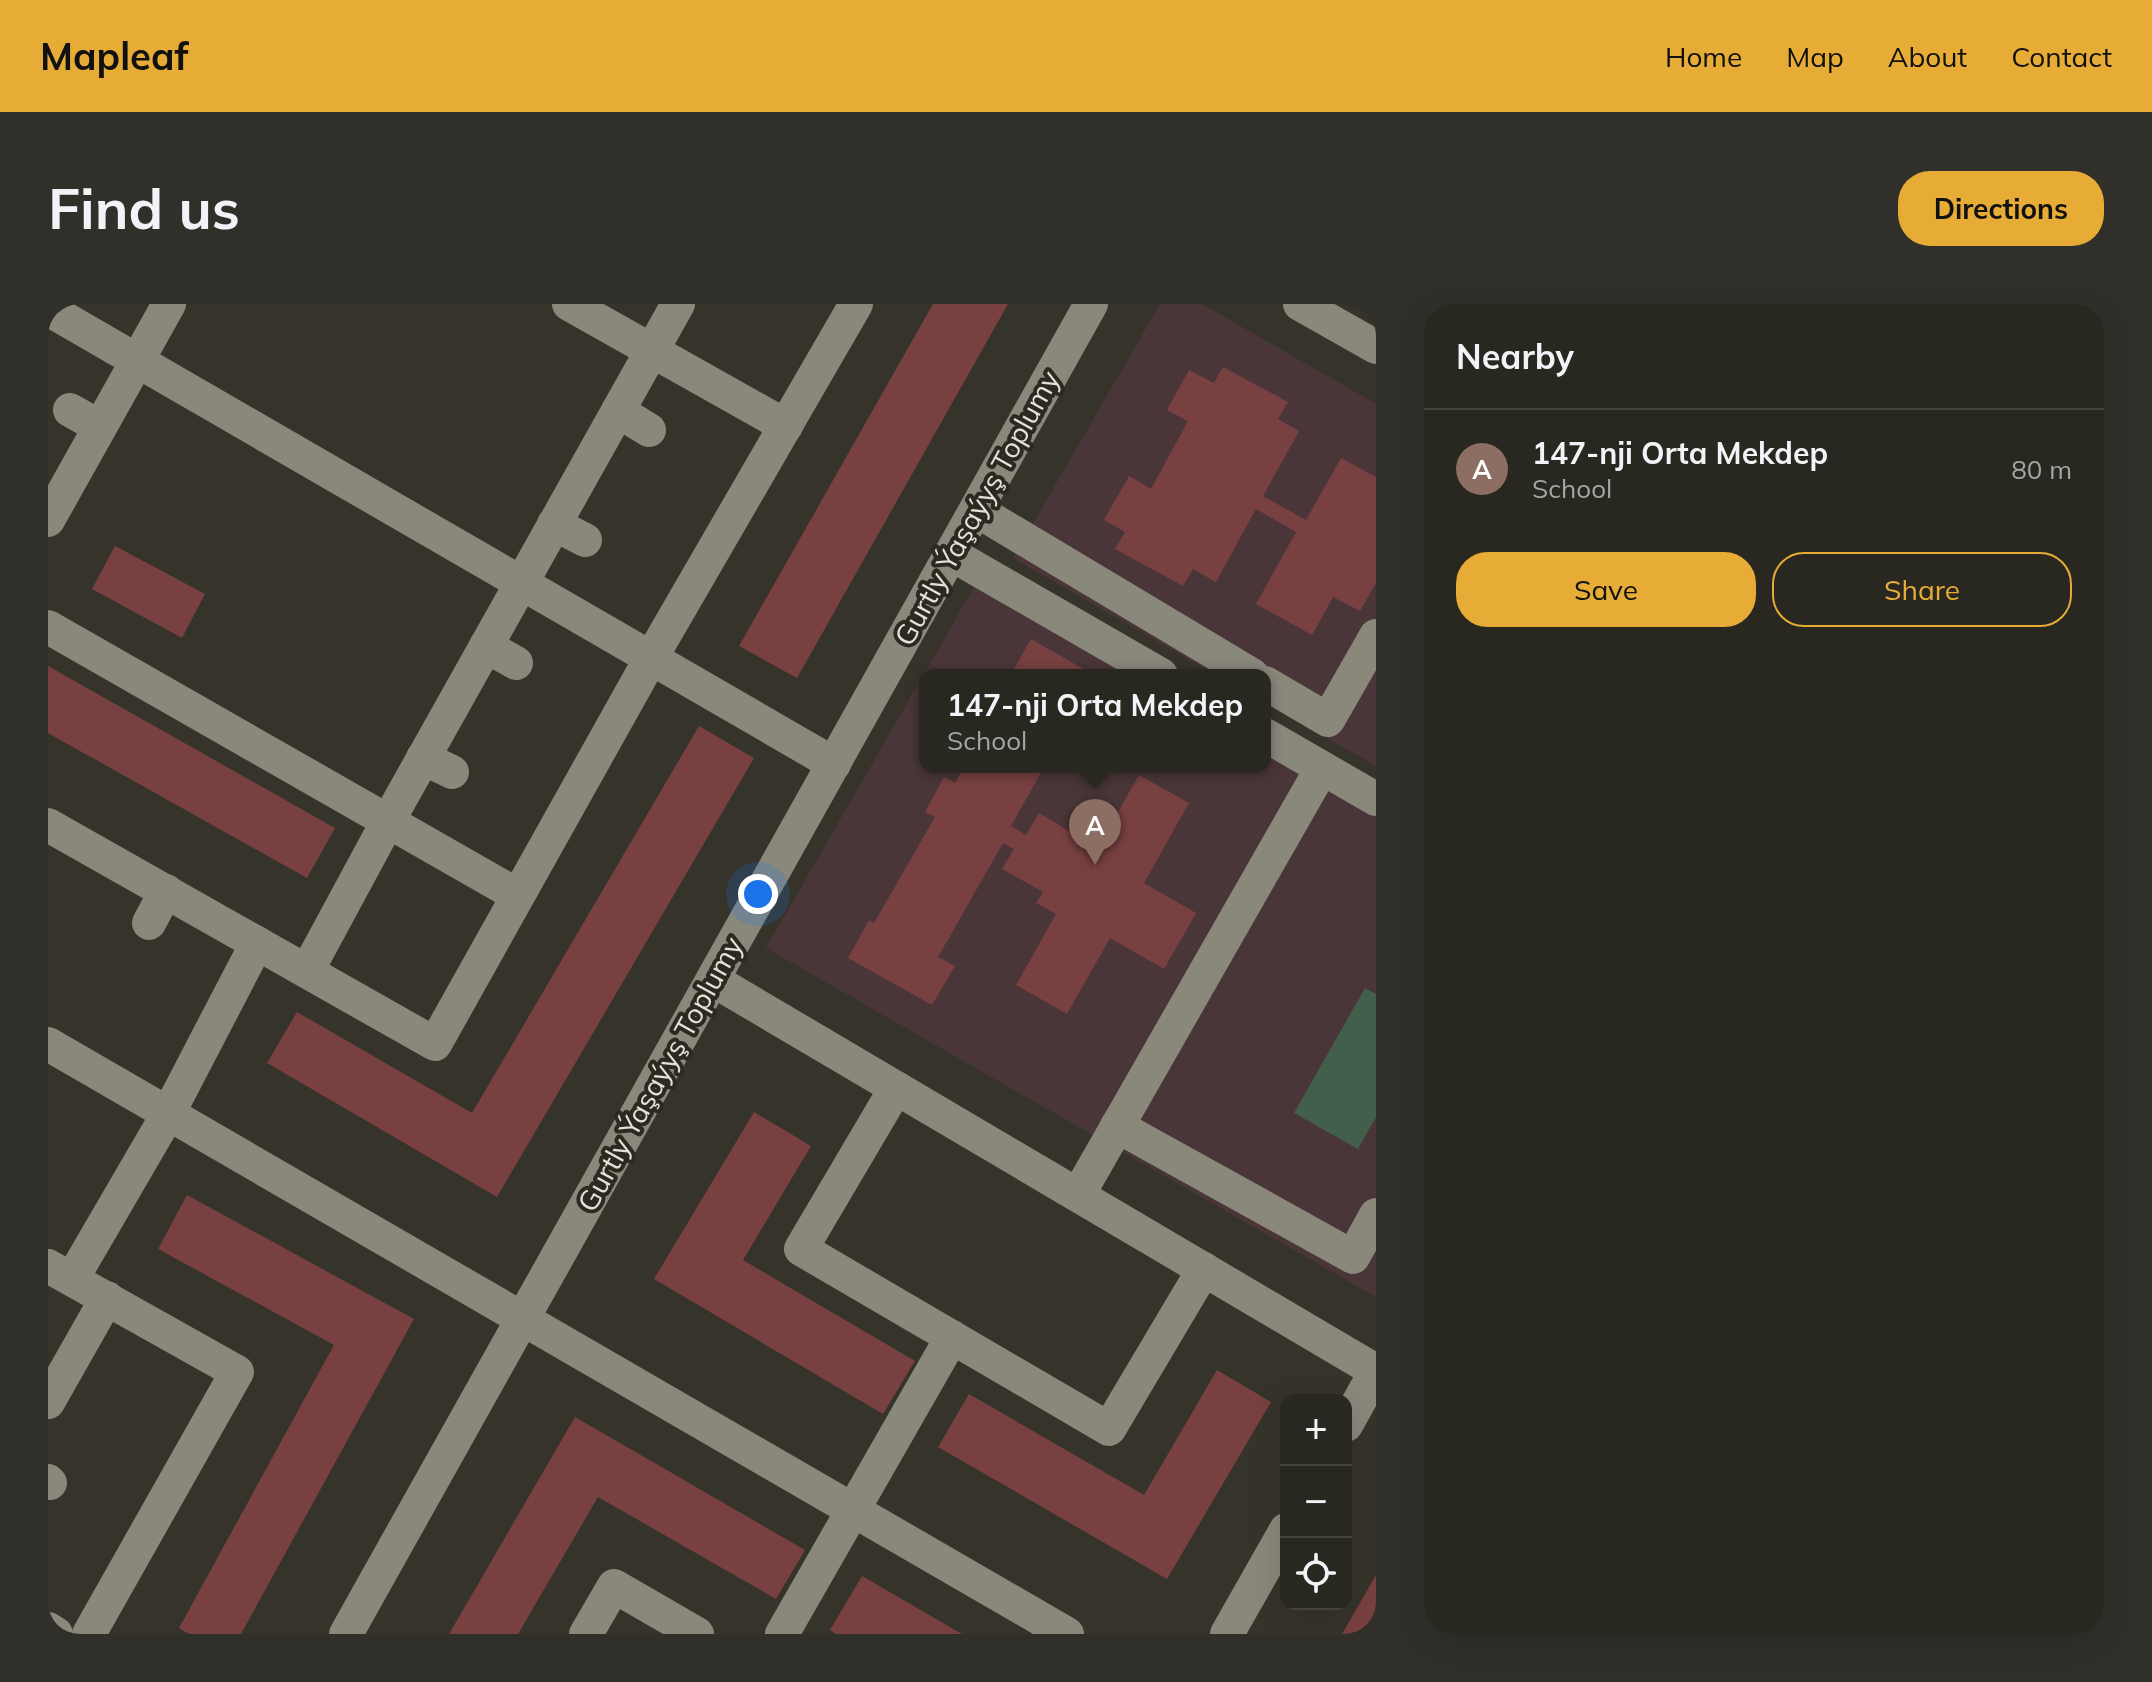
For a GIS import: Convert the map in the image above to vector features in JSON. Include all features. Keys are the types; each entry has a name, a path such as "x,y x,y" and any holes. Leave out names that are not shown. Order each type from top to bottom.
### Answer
{"street":[{"path":"48,520 169,304"},
{"path":"569,304 786,426"},
{"path":"307,971 388,821 438,765 486,646 678,304"},
{"path":"48,825 435,1044 651,658 856,304"},
{"name":"Gurtly Ýaşaýyş Toplumy","path":"346,1634 1091,304"},
{"path":"1300,304 1376,347"},
{"path":"48,309 834,764"},
{"path":"70,410 100,427"},
{"path":"618,411 649,430"},
{"path":"976,510 1242,669"},
{"path":"554,524 585,540"},
{"path":"951,554 1151,669"},
{"path":"48,627 517,895"},
{"path":"1271,687 1328,720 1376,636"},
{"path":"486,646 516,663"},
{"path":"1271,738 1376,799"},
{"path":"1078,1195 1322,768"},
{"path":"149,923 166,891"},
{"path":"89,1634 237,1372 60,1272 168,1114 257,943"},
{"path":"713,980 1376,1371 1352,1414"},
{"path":"48,1044 1067,1634"},
{"path":"896,1088 801,1249 1109,1429 1204,1269"},
{"path":"1117,1126 1353,1257 1376,1215"},
{"path":"48,1402 107,1298"},
{"path":"782,1634 952,1337"},
{"path":"1227,1634 1281,1538"},
{"path":"586,1634 614,1586 697,1634"},
{"path":"48,1629 56,1634"}],"shaded area":[{"path":"1160,304 1202,304 1376,404 1376,766 1271,706 1271,669 1206,669 1013,558"},
{"path":"989,561 1178,669 927,669"},
{"path":"919,682 919,773 1271,773 1271,722 1376,783 1376,1297 766,948"}],"green space":[{"path":"1365,988 1376,994 1376,1117 1358,1149 1294,1113"}],"building":[{"path":"933,304 1008,304 797,678 739,646"},
{"path":"1223,367 1288,402 1278,419 1299,431 1263,496 1306,520 1341,458 1376,477 1376,583 1360,611 1333,597 1312,635 1256,604 1296,532 1256,509 1216,582 1193,569 1183,586 1115,549 1125,532 1104,520 1129,476 1151,489 1188,421 1167,410 1189,370 1214,383"},
{"path":"115,546 205,594 182,638 92,589"},
{"path":"1031,639 1084,669 1014,669"},
{"path":"48,666 335,828 307,878 48,733"},
{"path":"699,726 754,758 497,1197 267,1063 297,1012 472,1113"},
{"path":"961,773 1041,773 1011,826 1026,835 1039,813 1081,838 1087,828 1103,838 1139,775 1189,803 1144,883 1196,913 1164,969 1110,938 1067,1014 1016,985 1056,914 1036,903 1043,892 1002,869 1014,849 1003,843 938,957 955,966 932,1005 848,958 869,920 874,923 935,817 925,812 944,777 955,783"},
{"path":"754,1112 811,1146 743,1260 915,1361 883,1414 654,1279"},
{"path":"187,1195 414,1319 241,1634 189,1634 179,1628 334,1345 158,1249"},
{"path":"1217,1370 1271,1402 1167,1579 938,1447 969,1394 1144,1495"},
{"path":"575,1417 805,1550 776,1599 598,1497 518,1634 449,1634"},
{"path":"1376,1575 1376,1634 1342,1634"},
{"path":"862,1576 962,1634 836,1634 830,1630"}],"place":[{"name":"147-nji Orta Mekdep","path":"1095,865"}]}
